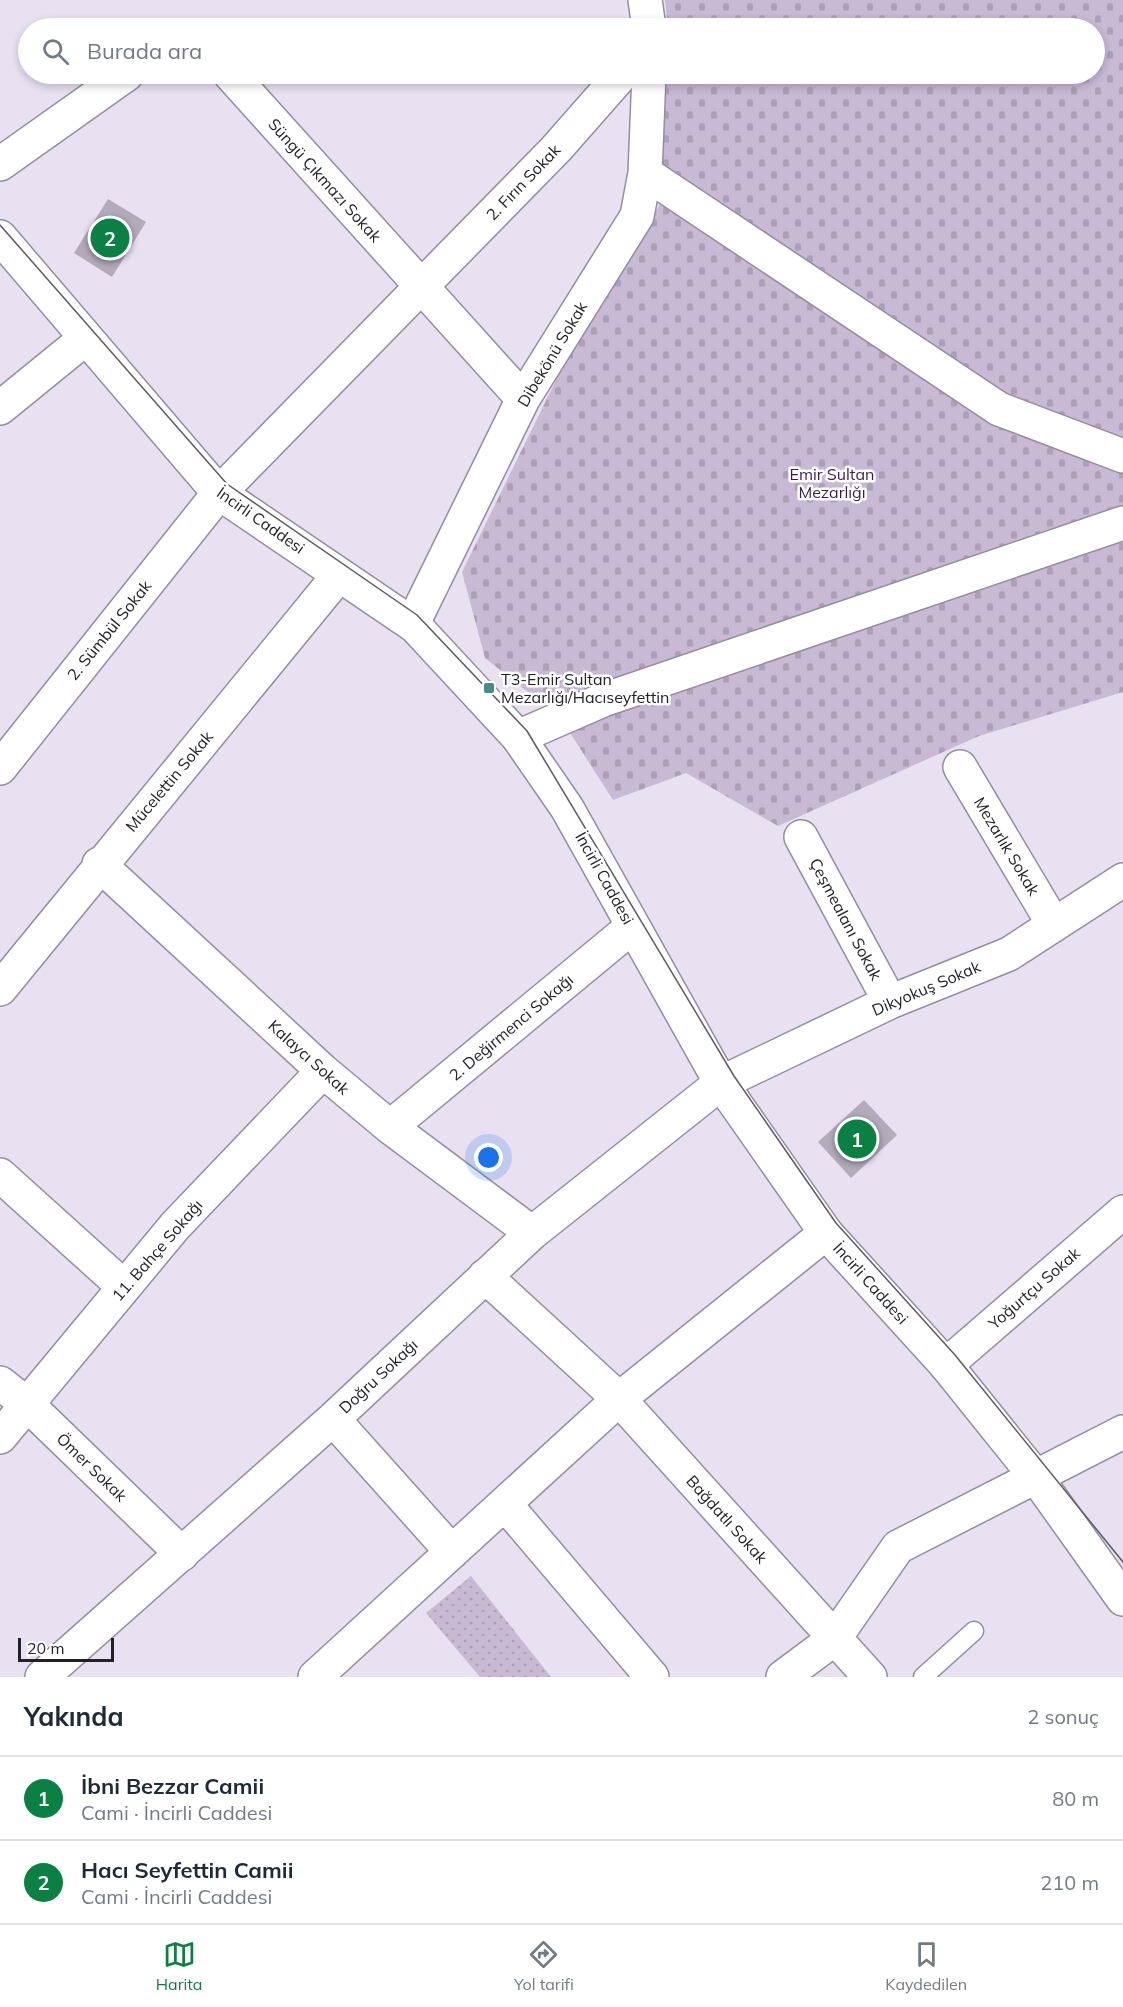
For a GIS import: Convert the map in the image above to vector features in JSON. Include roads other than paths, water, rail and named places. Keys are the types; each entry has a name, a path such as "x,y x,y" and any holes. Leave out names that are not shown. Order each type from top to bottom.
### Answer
{"street":[{"path":"645,0 648,18"},
{"path":"0,164 113,84"},
{"name":"Süngü Çıkmazı Sokak","path":"239,84 420,287"},
{"name":"2. Fırın Sokak","path":"219,493 556,149 613,84"},
{"name":"Dibekönü Sokak","path":"415,626 422,605 523,399 637,216 645,173 649,84"},
{"path":"645,173 999,409 1123,456"},
{"name":"İncirli Caddesi","path":"0,237 219,493 415,626 518,737 567,808 721,1083 826,1233 946,1365 1036,1477 1123,1599"},
{"path":"420,287 523,399"},
{"path":"0,408 86,338"},
{"name":"2. Sümbül Sokak","path":"0,768 219,493"},
{"path":"518,737 603,700 1123,524"},
{"name":"Mücelettin Sokak","path":"0,988 99,864 339,575"},
{"name":"Mezarlık Sokak","path":"960,767 1054,925"},
{"name":"Çeşmealanı Sokak","path":"801,837 890,1002"},
{"name":"Kalaycı Sokak","path":"99,864 323,1071 390,1127 532,1233"},
{"name":"Dikyokuş Sokak","path":"721,1083 890,1002 1009,954 1123,879"},
{"name":"2. Değirmenci Sokağı","path":"390,1127 632,927"},
{"name":"11. Bahçe Sokağı","path":"0,1437 175,1226 323,1071"},
{"name":"Doğru Sokağı","path":"42,1677 333,1419 532,1233 721,1083"},
{"path":"0,1175 124,1287"},
{"name":"Yoğurtçu Sokak","path":"946,1365 1123,1212"},
{"path":"315,1677 620,1399 826,1233"},
{"name":"Bağdatlı Sokak","path":"485,1276 620,1399 870,1677"},
{"name":"Ömer Sokak","path":"0,1383 28,1405 182,1554"},
{"path":"333,1419 452,1552"},
{"path":"783,1677 834,1639 898,1546 1123,1432"},
{"path":"505,1504 652,1677"}],"lane":[{"path":"923,1677 974,1631"}],"tram line":[{"path":"0,225 227,484 417,615 527,731 734,1076 836,1223 955,1355 1123,1562"}],"place":[{"name":"Hacı Seyfettin Camii","path":"110,238"},
{"name":"T3-Emir Sultan Mezarlığı/Hacıseyfettin","path":"489,688"},
{"name":"İbni Bezzar Camii","path":"857,1139"}],"park label":[{"name":"Emir Sultan Mezarlığı","path":"832,483"}]}
